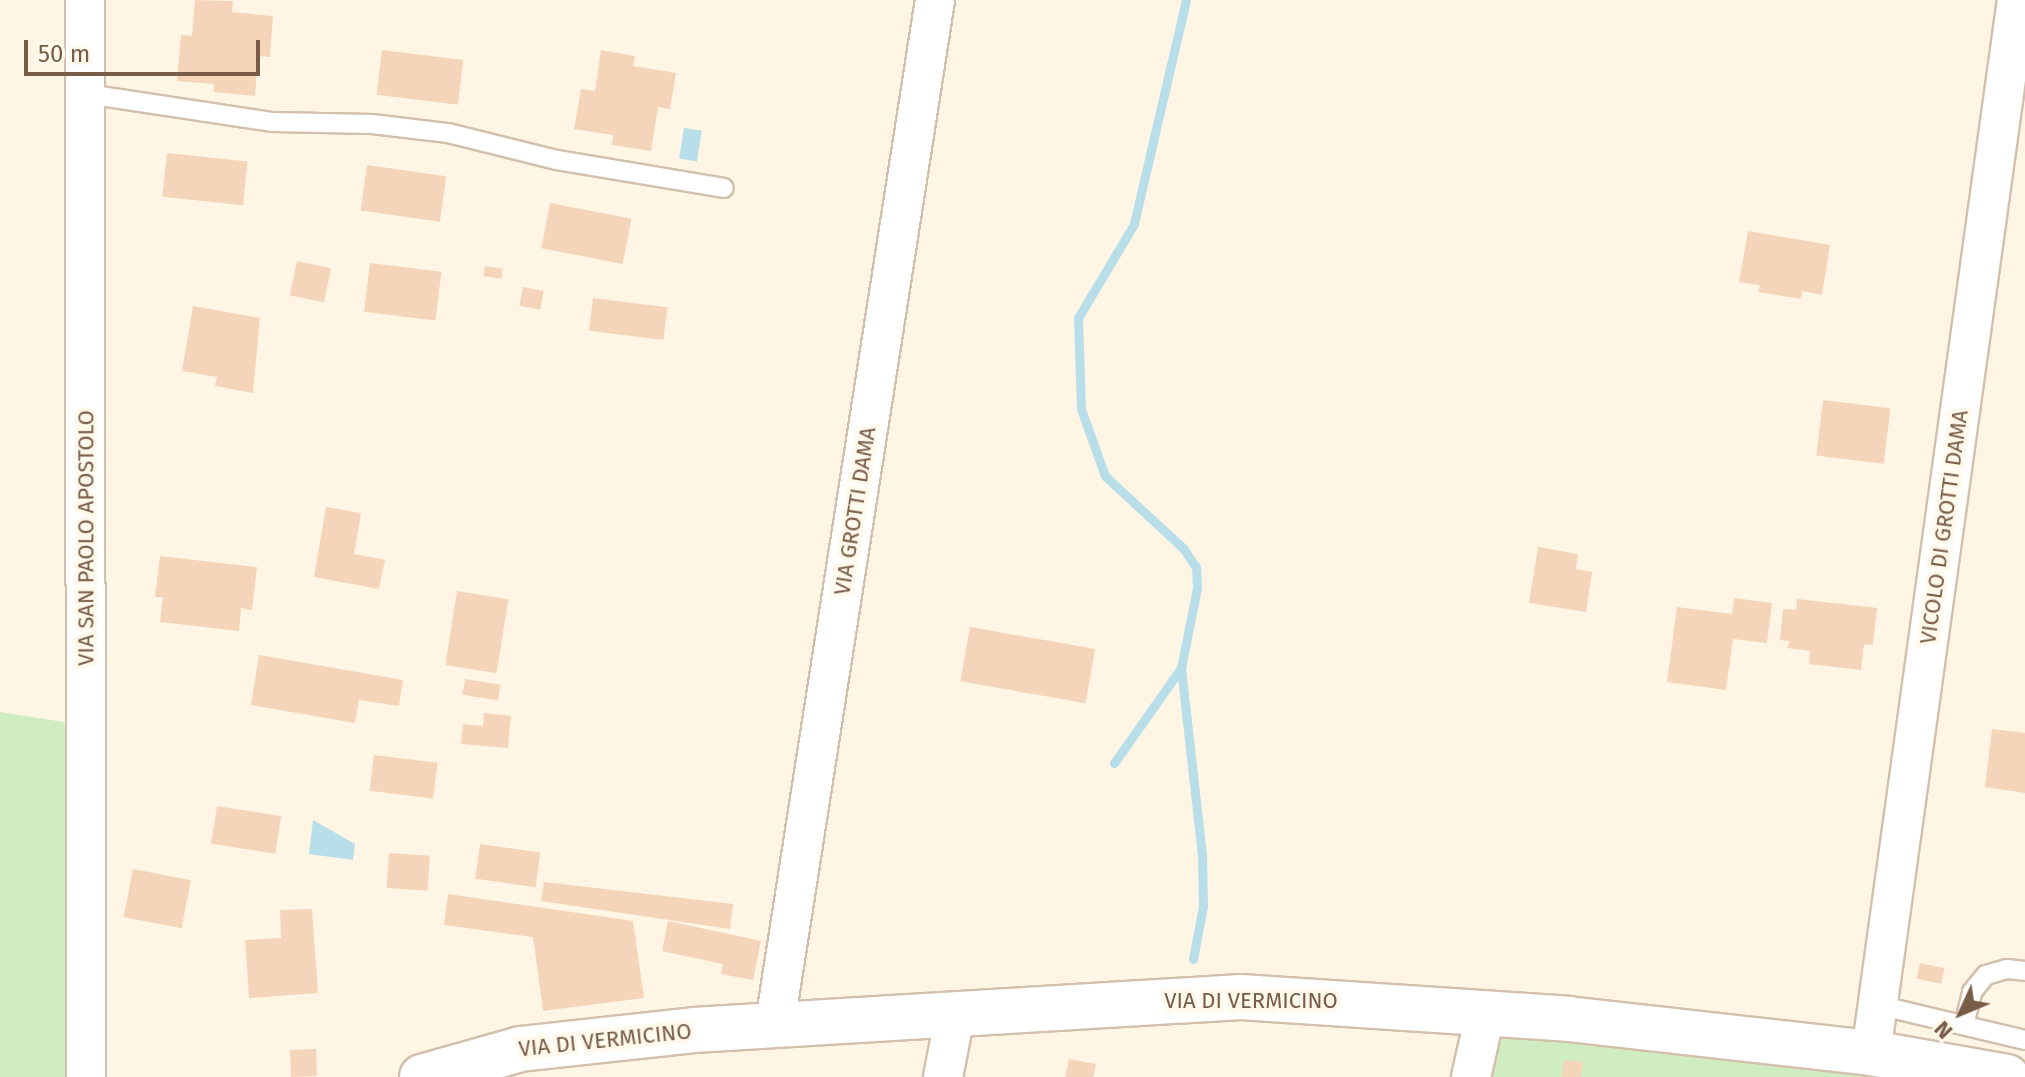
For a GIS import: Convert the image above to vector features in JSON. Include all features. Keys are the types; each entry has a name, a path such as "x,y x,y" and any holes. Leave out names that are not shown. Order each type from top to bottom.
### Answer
{"main road":[{"name":"VIA DI VERMICINO","path":"422,1077 775,1023 955,1016 1241,997 1486,1011 1871,1053 2007,1077"}],"street":[{"name":"VIA SAN PAOLO APOSTOLO","path":"85,0 86,1077"},
{"name":"VIA GROTTI DAMA","path":"775,1023 935,0"},
{"name":"VICOLO DI GROTTI DAMA","path":"1871,1053 2017,0"},
{"path":"1471,1077 1486,1011"},
{"path":"943,1077 955,1016"}],"lane":[{"path":"87,94 273,122 372,124 448,133 557,160 724,188"},
{"path":"1964,1025 1972,992 1986,975 2007,969 2025,971"},
{"path":"1878,1005 2025,1040"}],"green space":[{"path":"0,712 70,723 67,922 75,1077 0,1077"},
{"path":"1518,1028 1914,1077 1484,1077 1503,1038"}],"water":[{"path":"684,128 702,131 697,161 679,159"},
{"path":"313,820 355,844 353,860 309,854"}],"building":[{"path":"195,0 233,1 232,12 273,16 270,57 258,56 255,96 214,92 214,84 177,81 181,35 192,36"},
{"path":"382,50 463,60 458,105 377,95"},
{"path":"601,50 635,56 633,66 676,73 670,109 658,107 651,151 612,145 613,135 574,129 581,89 595,91"},
{"path":"167,153 248,161 243,205 162,197"},
{"path":"367,165 446,176 440,222 361,211"},
{"path":"550,203 631,219 623,264 541,248"},
{"path":"1748,231 1830,245 1822,295 1802,291 1801,299 1758,292 1760,285 1739,282"},
{"path":"297,261 331,268 324,303 290,295"},
{"path":"370,263 441,272 435,320 364,312"},
{"path":"485,266 503,269 501,279 483,276"},
{"path":"523,287 544,291 540,310 519,306"},
{"path":"593,298 667,307 663,340 589,331"},
{"path":"193,306 260,318 253,393 215,386 217,377 182,371"},
{"path":"1823,400 1890,408 1884,464 1816,456"},
{"path":"326,507 361,513 354,554 385,560 379,589 314,577"},
{"path":"1538,547 1578,554 1576,569 1592,572 1586,612 1529,603"},
{"path":"160,556 257,567 252,610 241,608 239,631 160,622 163,597 155,597"},
{"path":"457,591 508,599 497,673 445,665"},
{"path":"1734,598 1772,603 1767,643 1733,639 1726,690 1667,682 1677,607 1732,614"},
{"path":"1797,599 1877,608 1873,645 1864,644 1861,670 1809,664 1810,651 1787,648 1790,641 1780,640 1783,609 1796,610"},
{"path":"970,627 1095,649 1086,703 960,681"},
{"path":"259,655 403,680 399,706 359,700 355,723 251,705"},
{"path":"465,679 501,685 498,700 462,695"},
{"path":"484,713 511,716 508,748 461,744 463,724 483,726"},
{"path":"1992,729 2025,733 2025,793 1985,787"},
{"path":"374,755 438,763 433,799 370,791"},
{"path":"217,806 281,816 275,854 211,844"},
{"path":"480,844 540,852 536,887 475,879"},
{"path":"389,853 430,856 427,891 387,888"},
{"path":"133,869 191,880 182,928 124,917"},
{"path":"544,882 733,904 730,929 541,901"},
{"path":"448,894 633,921 644,998 543,1011 533,937 444,925"},
{"path":"312,909 318,993 249,998 245,940 281,938 280,910"},
{"path":"668,921 761,941 753,980 721,974 723,964 662,951"},
{"path":"1920,963 1944,968 1941,984 1917,979"},
{"path":"316,1049 317,1076 291,1077 290,1050"},
{"path":"1069,1059 1096,1064 1093,1077 1065,1077"},
{"path":"1564,1060 1583,1062 1581,1077 1562,1077"}],"waterway":[{"path":"1186,0 1134,224 1078,318 1081,409 1105,476 1183,548 1196,567 1197,588 1181,668 1202,856 1203,906 1193,959"},
{"path":"1114,763 1181,668"}]}
